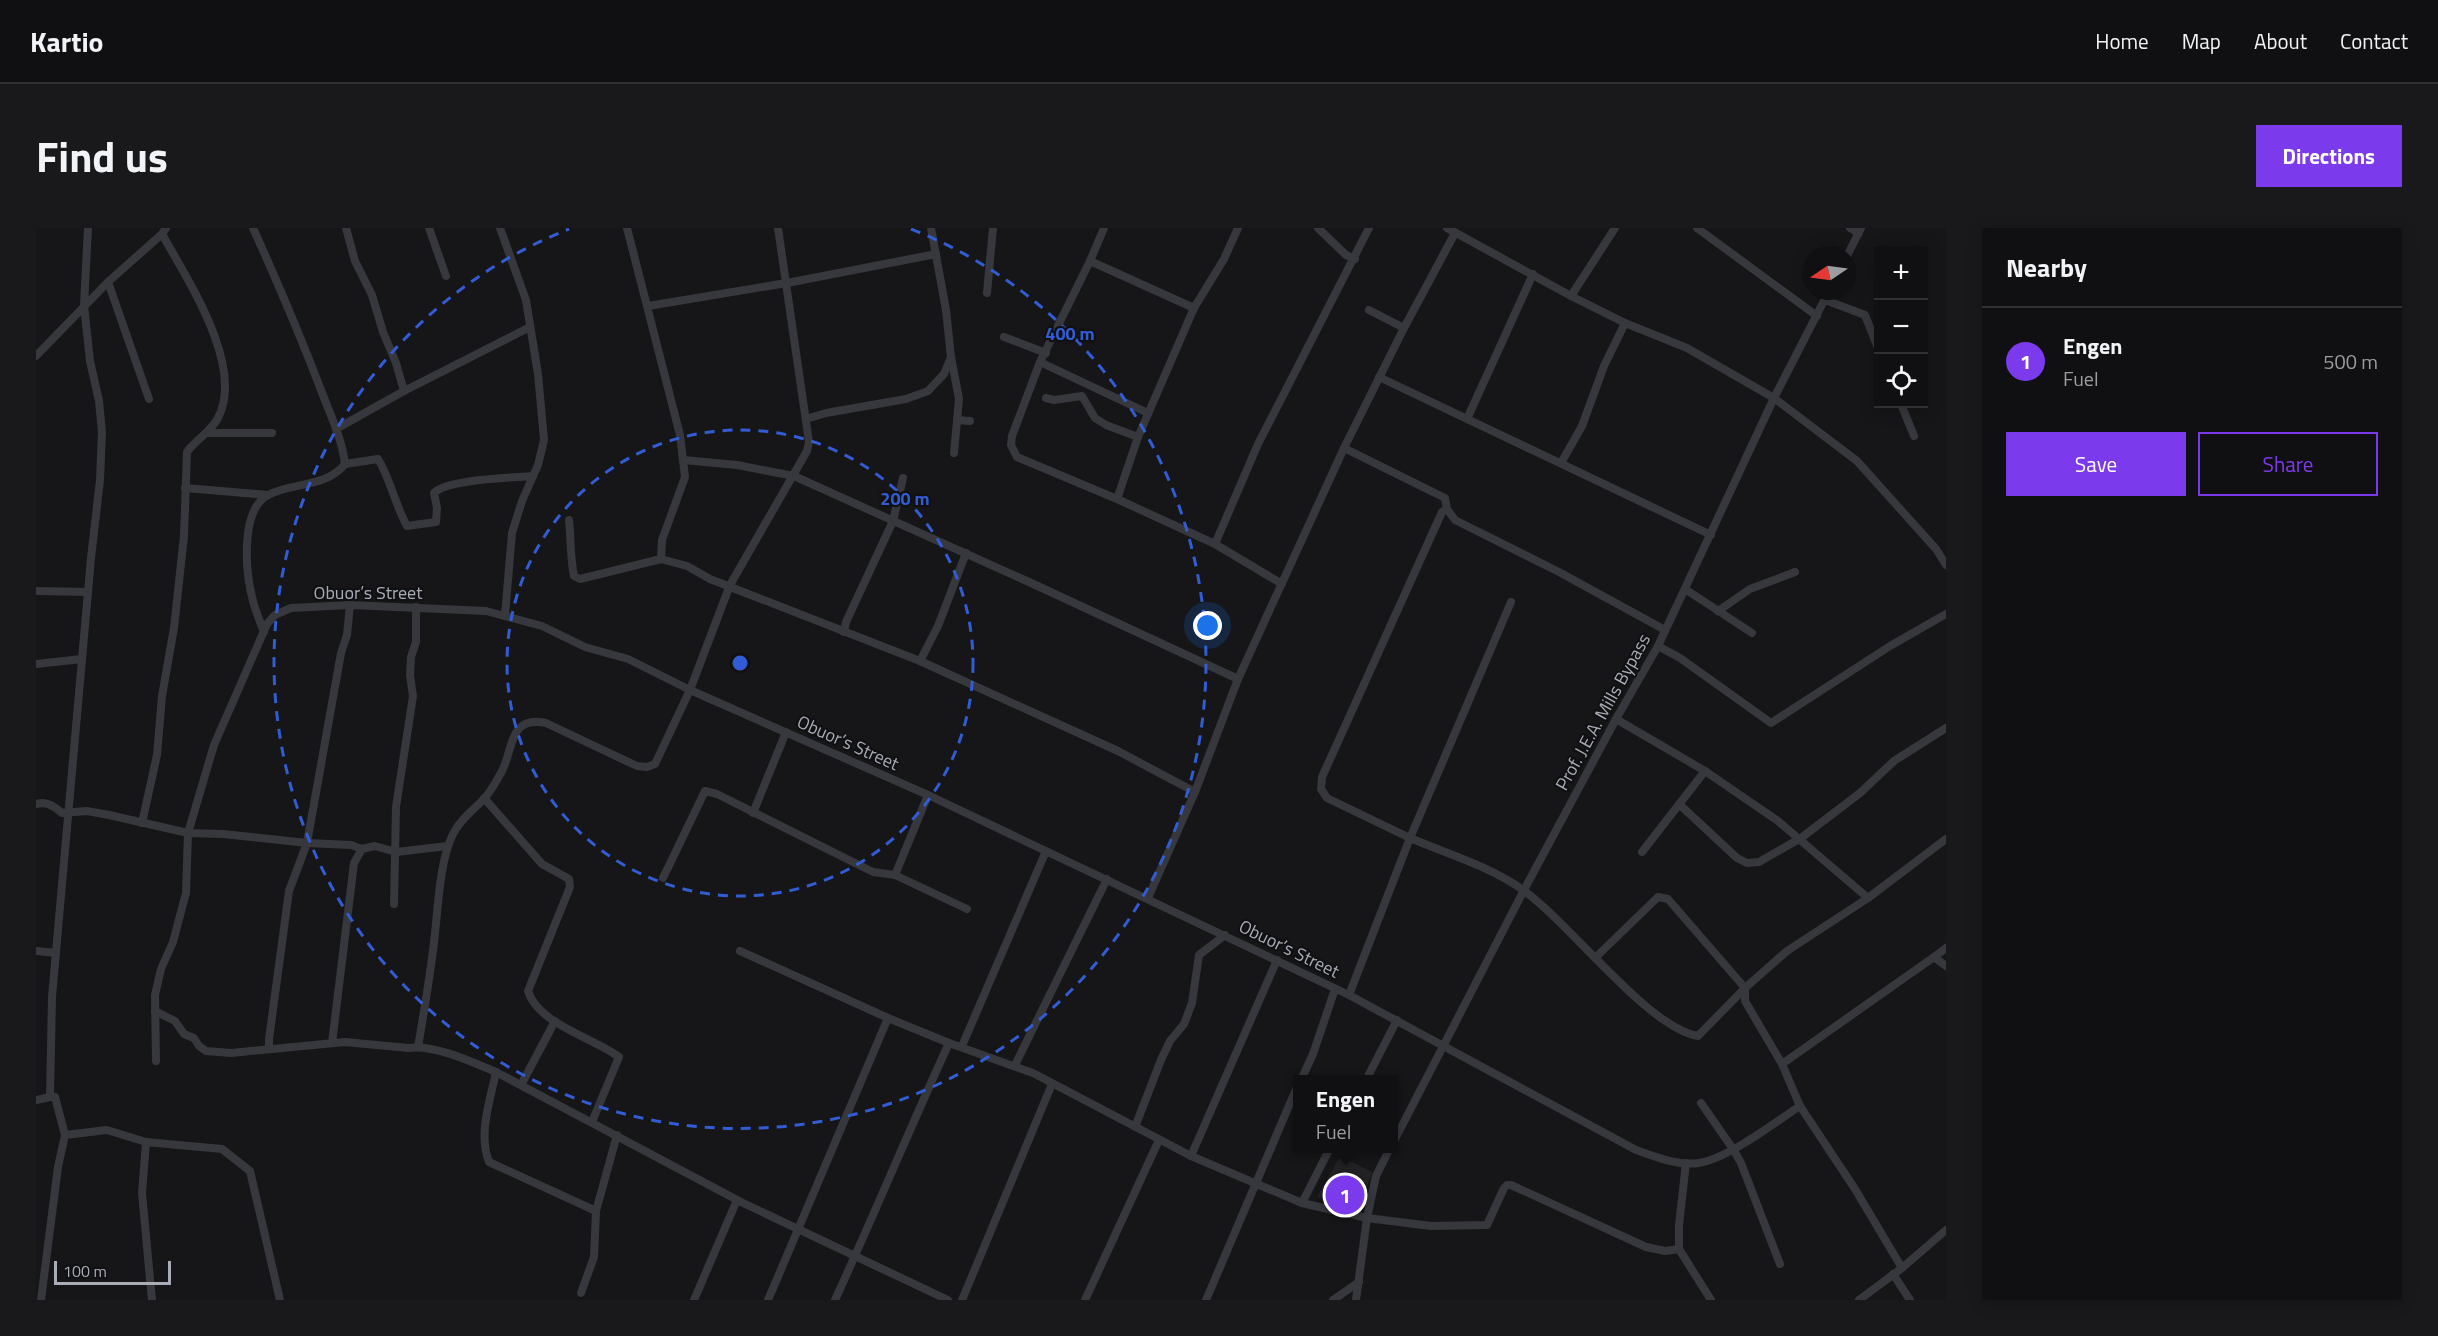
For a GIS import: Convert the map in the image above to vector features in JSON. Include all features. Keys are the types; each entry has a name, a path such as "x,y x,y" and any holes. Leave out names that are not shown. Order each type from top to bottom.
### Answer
{"street":[{"path":"50,1097 51,1012 100,480 102,432 99,401 90,361 84,306 88,228"},
{"path":"252,228 313,369 344,452 345,464"},
{"path":"346,228 355,261 372,295 404,392"},
{"path":"429,228 446,276"},
{"path":"500,228 526,300 538,374 544,440 512,533 505,615"},
{"path":"627,228 680,435 686,477 662,540 662,559"},
{"path":"418,1047 433,951 437,906 448,846 464,818 484,798 502,770 518,730 525,723 533,721 574,735 638,766 647,767 654,764 690,690 730,585 739,573 770,512 794,476 809,442 778,228"},
{"path":"931,228 959,399 954,453"},
{"path":"987,293 993,228"},
{"path":"1104,228 1040,362 1012,436 1011,445 1017,457 1117,498 1215,544 1282,584"},
{"path":"1117,498 1138,437 1194,308 1224,259 1238,228"},
{"path":"1318,228 1346,255 1354,259"},
{"path":"1215,544 1258,444 1369,228"},
{"path":"1447,228 1571,296 1625,323 1687,348 1774,398 1857,461 1936,549 1946,565"},
{"path":"1571,296 1615,228"},
{"path":"1697,228 1817,316"},
{"path":"1850,228 1860,230 1852,246"},
{"path":"36,356 108,282 164,231 219,346 225,370 225,397 219,417 208,433 193,443 187,452 184,536 174,628 162,696 157,755 142,822"},
{"path":"1148,898 1195,792 1238,679 1344,448 1455,233"},
{"path":"648,306 787,283 936,254"},
{"path":"1090,261 1194,308"},
{"path":"1467,419 1533,274"},
{"path":"108,282 149,399"},
{"path":"1825,300 1865,315 1874,338"},
{"name":"Prof. J.E.A. Mills Bypass","path":"1398,1133 1524,890 1658,646 1774,398 1825,300"},
{"path":"1369,310 1404,328"},
{"path":"1561,463 1582,426 1604,366 1625,323"},
{"path":"336,429 530,327"},
{"path":"1004,337 1046,353"},
{"path":"806,419 826,413 906,399 928,391 944,374 951,357"},
{"path":"1040,362 1148,413"},
{"path":"1379,377 1711,535"},
{"path":"1046,398 1054,400 1082,396 1095,418 1106,425 1138,437"},
{"path":"1902,408 1914,436"},
{"path":"957,420 970,421"},
{"path":"208,433 272,433"},
{"path":"1344,448 1445,498 1447,509 1455,520 1559,572 1665,630"},
{"path":"185,488 268,495 323,479 345,464 378,459 387,473 396,508 407,526 436,522 437,508 434,493 439,487 473,481 533,476"},
{"path":"683,460 736,465 794,476 1238,679"},
{"path":"844,632 846,622 893,521 903,478"},
{"path":"264,632 253,601 246,547 254,512 268,495"},
{"path":"1447,509 1442,512 1327,766 1321,789 1327,798 1410,838 1486,869 1524,890 1637,998 1670,1025 1694,1035 1703,1034 1745,988 1787,951 1868,898 1946,839"},
{"path":"568,520 572,545 571,563 574,576 580,579 622,571 662,559 687,566 710,579 920,661 1118,751 1195,792"},
{"path":"920,661 938,626 966,553"},
{"path":"1719,611 1750,589 1796,572"},
{"path":"1685,589 1752,633"},
{"path":"36,591 88,592"},
{"path":"1349,995 1410,838 1511,602"},
{"path":"269,1048 268,1039 288,891 307,843 341,653 347,635 350,605"},
{"name":"Obuor’s Street","path":"156,1060 155,995 161,969 173,942 186,893 188,833 214,745 264,632 275,615 282,611 350,605 486,611 542,626 585,647 628,659 690,690 928,795 1225,934 1397,1020 1636,1150 1667,1161 1686,1163 1708,1161 1733,1149 1800,1106"},
{"path":"394,904 396,807 414,696 410,675 411,657 416,642 416,607"},
{"path":"1658,646 1680,658 1771,723 1890,646 1946,614"},
{"path":"36,664 82,660"},
{"path":"1616,719 1705,771 1801,838 1868,898"},
{"path":"1680,804 1737,858 1747,863 1759,862 1801,838 1860,793 1894,761 1946,728"},
{"path":"753,813 786,732"},
{"path":"1642,852 1705,771"},
{"path":"663,878 705,791 717,794 873,872 895,875 967,909"},
{"path":"895,875 928,795"},
{"path":"484,798 542,864 569,879 570,887 528,991 531,1002 555,1021 619,1057 592,1122"},
{"path":"36,804 42,802 54,806 62,813 87,811 188,833 351,845 362,849 375,846 396,852 448,846"},
{"path":"332,1043 354,863 362,849"},
{"path":"962,1046 1046,851"},
{"path":"1016,1065 1107,879"},
{"path":"1596,957 1658,897 1668,899 1745,988 1745,1001 1782,1064 1800,1106 1855,1189 1902,1268"},
{"path":"1135,1128 1170,1041 1184,1024 1192,1004 1199,955 1225,934"},
{"path":"1782,1064 1946,948"},
{"path":"36,951 56,952"},
{"path":"740,951 888,1018 949,1043 1016,1065 1191,1156 1302,1203 1367,1218 1431,1226 1487,1225 1504,1188 1511,1185 1646,1247 1665,1251 1678,1249"},
{"path":"1934,957 1946,966"},
{"path":"1191,1156 1277,960"},
{"path":"1303,1075 1313,1054 1335,988"},
{"path":"155,1011 175,1021 184,1034 194,1038 206,1051 231,1053 345,1042 418,1047 454,1056 496,1072 737,1200 948,1300"},
{"path":"768,1300 888,1018"},
{"path":"1369,1075 1397,1020"},
{"path":"521,1085 555,1021"},
{"path":"835,1300 949,1043"},
{"path":"496,1072 483,1147 489,1162 596,1211"},
{"path":"962,1300 1052,1084"},
{"path":"1206,1300 1293,1096"},
{"path":"36,1100 55,1097 65,1135 58,1167 41,1300"},
{"path":"1701,1103 1733,1149 1780,1264"},
{"path":"65,1135 107,1130 146,1142 222,1149 250,1171 280,1300"},
{"path":"581,1293 594,1257 596,1211 616,1135"},
{"path":"1085,1300 1159,1140"},
{"path":"146,1142 142,1192 152,1300"},
{"path":"1302,1203 1328,1153"},
{"path":"1356,1300 1367,1218 1376,1176 1388,1153"},
{"path":"1686,1163 1678,1249 1711,1300"},
{"path":"694,1300 737,1200"},
{"path":"1859,1300 1902,1268 1946,1230"},
{"path":"1893,1274 1910,1300"},
{"path":"1333,1300 1359,1282"}],"shaded area":[{"path":"1340,1156 1372,1172 1358,1213 1317,1197"}],"place":[{"name":"Engen","path":"1345,1195"}]}
